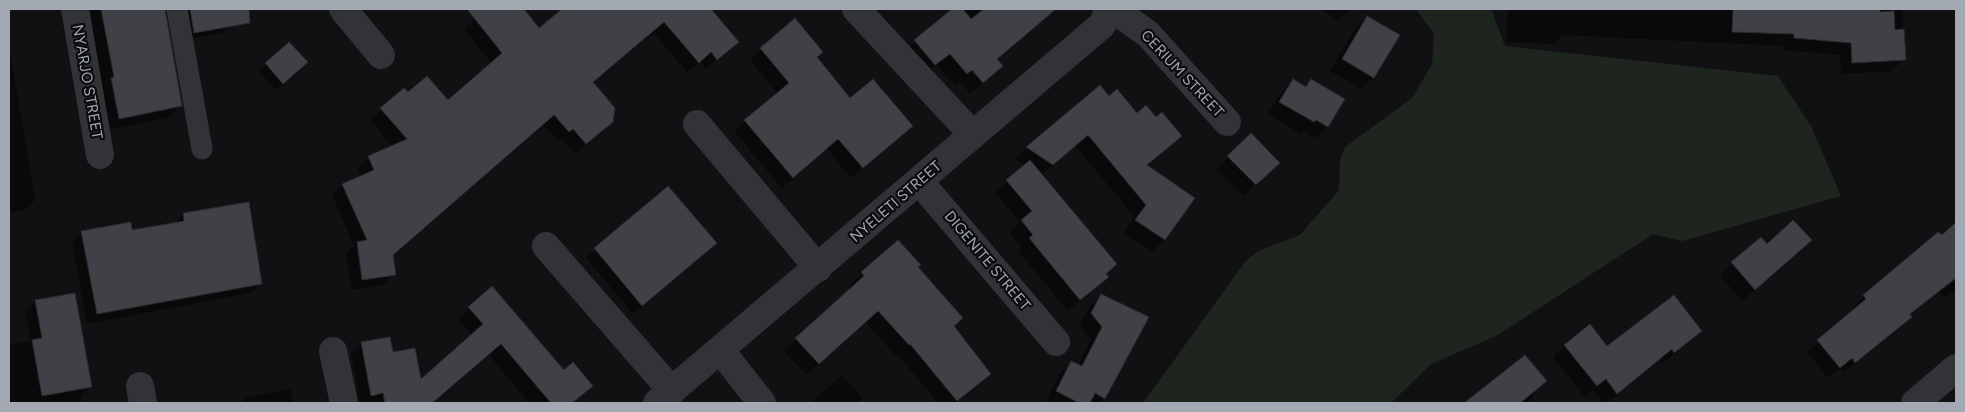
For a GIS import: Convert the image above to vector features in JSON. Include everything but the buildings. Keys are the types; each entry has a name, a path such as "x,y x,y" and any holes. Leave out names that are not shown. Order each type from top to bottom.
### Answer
{"street":[{"name":"NYARJO STREET","path":"75,9 100,155"},
{"path":"343,9 381,55"},
{"path":"856,9 973,135"},
{"name":"NYELETI STREET","path":"546,246 664,397 720,352 1102,25 1109,9"},
{"name":"CERIUM STREET","path":"1114,9 1148,34 1227,122"},
{"path":"697,124 818,268"},
{"name":"DIGENITE STREET","path":"919,181 1056,342"},
{"path":"333,351 344,403"},
{"path":"720,352 762,403"},
{"path":"1915,403 1956,368"}],"lane":[{"path":"177,9 202,149"}],"shaded area":[{"path":"1416,9 1491,9 1505,46 1778,76 1811,126 1841,196 1682,241 1653,234 1498,335 1431,364 1391,403 1143,403 1245,262 1258,251 1300,235 1339,190 1340,160 1345,147 1412,98 1432,64 1434,34"}]}
